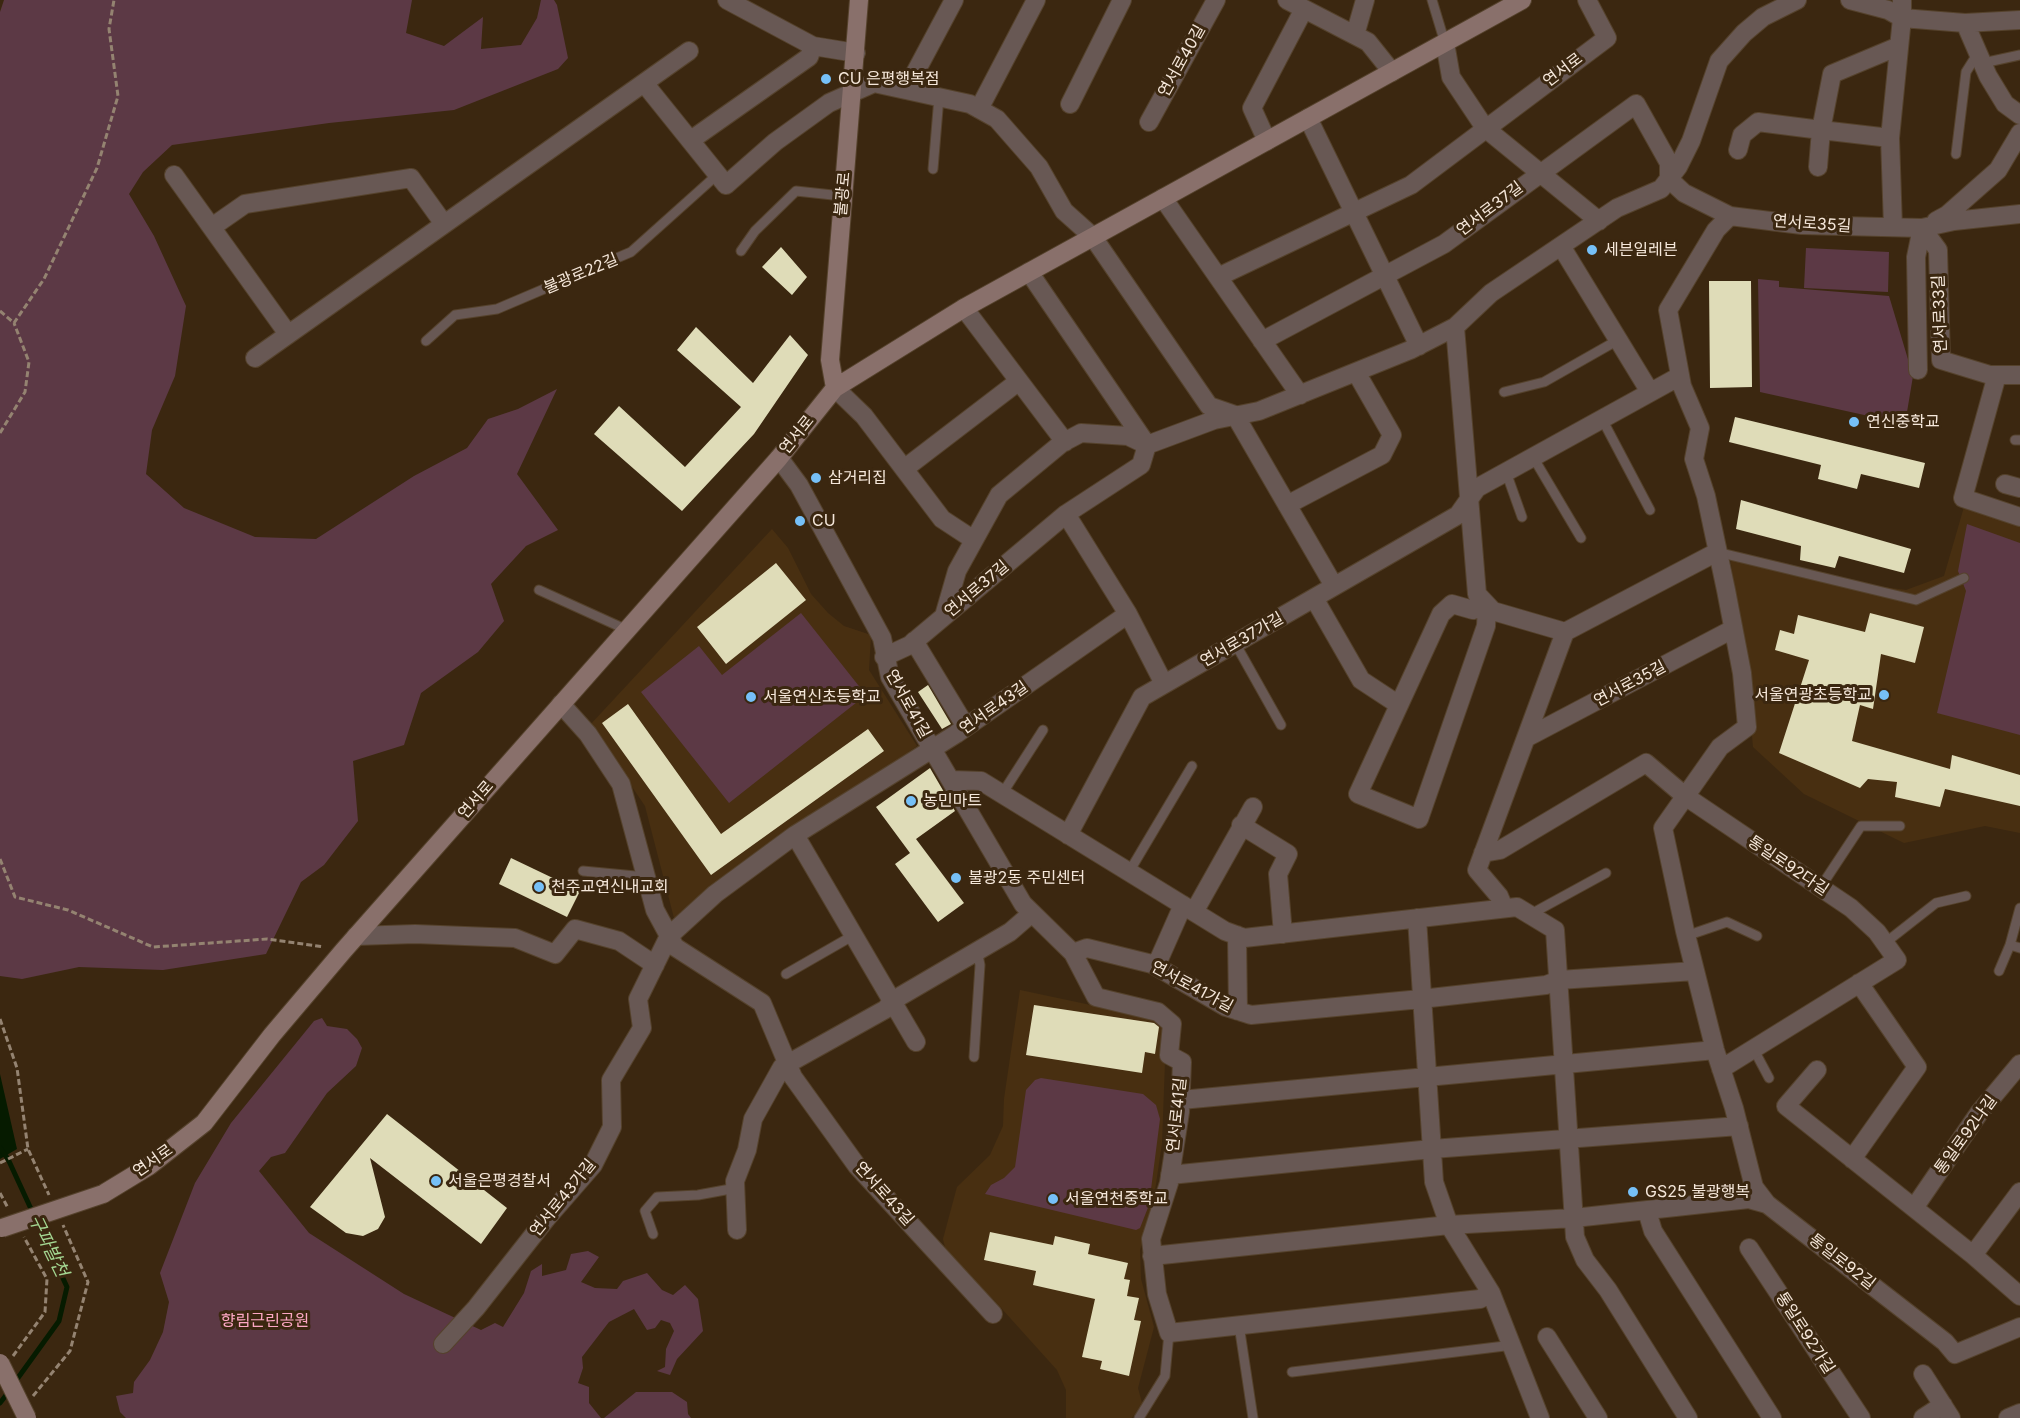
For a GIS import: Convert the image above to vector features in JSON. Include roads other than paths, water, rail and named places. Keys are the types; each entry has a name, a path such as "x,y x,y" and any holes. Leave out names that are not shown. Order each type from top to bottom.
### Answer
{"main road":[{"name":"불광로","path":"835,388 830,360 860,0"},
{"name":"연서로","path":"1,1229 103,1194 149,1166 204,1123 272,1035 356,936 625,629 779,458 835,388 964,308 1522,0"},
{"path":"6,1361 27,1418"}],"street":[{"path":"727,0 813,46 856,54"},
{"path":"906,90 954,0"},
{"path":"979,109 1036,0"},
{"path":"1070,104 1122,0"},
{"name":"연서로40길","path":"1149,122 1216,0"},
{"path":"1287,0 1368,42 1392,72"},
{"path":"1355,35 1365,0"},
{"name":"연서로","path":"1218,277 1411,185 1606,38 1587,0"},
{"path":"944,616 957,571 999,495 1065,442 1081,433 1128,436 1147,445 1214,420 1259,411 1419,346 1455,327 1491,293 1617,208 1661,189 1670,179 1691,141 1719,61 1744,33 1763,17 1797,0"},
{"path":"1850,0 1888,10 1902,9 1965,23 2020,20"},
{"path":"1267,141 1252,108 1304,9"},
{"path":"1902,9 1890,138 1893,227 1922,228 1954,221 2020,214"},
{"path":"1965,23 2005,104 2020,115"},
{"path":"1445,43 1451,77 1485,128 1599,221"},
{"path":"691,140 809,57 813,46"},
{"path":"1818,167 1821,130 1832,74 1899,46"},
{"path":"255,358 688,51"},
{"path":"644,83 726,185 775,142 829,102 874,83 970,104 997,119 1039,167 1064,211 1093,237 1209,406 1235,415 1334,586"},
{"name":"연서로37길","path":"1262,340 1444,244 1539,172 1636,104 1669,163 1670,179"},
{"path":"1308,118 1419,346"},
{"path":"1738,150 1742,135 1758,122 1890,138"},
{"path":"1922,228 1947,215 1998,170 2020,133"},
{"path":"174,175 288,334"},
{"path":"212,227 245,204 411,178 444,224"},
{"name":"연서로35길","path":"1670,179 1684,193 1731,216 1802,225 1893,227"},
{"path":"1163,198 1300,395"},
{"path":"1731,216 1716,230 1668,310 1680,376 1700,428 1694,459 1706,496 1742,673 1747,727 1720,747 1663,828 1686,936 1715,1050 1739,1126 1754,1187 1767,1204"},
{"name":"연서로33길","path":"1918,370 1916,257 1922,228"},
{"name":"연서로33길","path":"1922,228 1938,250 1941,360 1997,375 2020,375"},
{"path":"1562,246 1650,392"},
{"path":"1029,272 1147,445"},
{"path":"964,308 1065,442"},
{"path":"1455,327 1477,594 1493,611 1565,632"},
{"path":"1287,505 1382,455 1392,435 1356,372"},
{"path":"1997,375 1963,498 2020,517"},
{"path":"1602,419 1680,376"},
{"path":"904,469 1019,381"},
{"path":"835,388 864,416 942,519 974,540"},
{"name":"연서로37가길","path":"1068,835 1142,697 1458,515 1477,488 1602,419"},
{"name":"연서로37길","path":"884,657 915,641 1066,514 1141,465 1147,445"},
{"name":"연서로41길","path":"779,458 799,486 882,638 884,657 890,677 1023,904 1073,953 1096,998 1158,1012 1172,1024 1169,1055 1182,1062 1181,1100 1170,1175 1151,1239 1157,1294 1169,1333"},
{"path":"1066,514 1128,614 1164,684"},
{"path":"1504,908 1499,897 1477,870 1565,632 1717,552"},
{"path":"1314,598 1361,680 1399,705"},
{"path":"1452,604 1473,610 1487,605 1486,626 1419,819 1358,794 1441,614 1452,604"},
{"name":"연서로43길","path":"669,936 716,894 795,836 966,727 1128,614"},
{"name":"연서로35길","path":"1526,738 1733,629"},
{"path":"915,641 966,727"},
{"name":"연서로43길","path":"561,704 588,735 621,784 655,910 675,947 762,1003 793,1077 857,1166 993,1314"},
{"name":"통일로92다길","path":"1483,853 1500,850 1646,764 1685,796 1851,908 1885,943"},
{"path":"952,780 981,781 1189,908 1244,938 1517,907 1555,930 1575,1237 1585,1260 1608,1290 1688,1418"},
{"path":"1156,966 1189,908 1253,807"},
{"path":"1241,825 1288,854 1278,874 1283,933"},
{"path":"795,836 916,1042"},
{"path":"737,1230 735,1180 747,1150 753,1119 782,1067 886,1009 892,1000 1010,932 1032,913"},
{"path":"1417,918 1434,1182 1449,1225 1491,1293 1540,1418"},
{"path":"356,936 415,934 515,938 555,954 575,929 619,941 655,965"},
{"path":"1237,935 1238,1011"},
{"name":"연서로43가길","path":"443,1344 476,1308 546,1219 593,1165 612,1126 610,1080 642,1028 638,999 669,936"},
{"path":"1721,1069 1897,960 1885,943"},
{"name":"연서로41가길","path":"1073,953 1087,948 1156,966 1226,1007 1251,1015 1546,985 1559,980"},
{"path":"1559,980 1695,971"},
{"path":"1852,1159 1917,1067 1859,983"},
{"path":"1181,1100 1715,1050"},
{"name":"통일로92나길","path":"1914,1208 1979,1113 2020,1064"},
{"path":"1817,1070 1786,1106 1973,1255 2020,1296"},
{"path":"1170,1175 1432,1149 1739,1126"},
{"path":"1973,1255 2020,1192"},
{"path":"1152,1256 1449,1225 1574,1218 1749,1199 1767,1204"},
{"name":"통일로92길","path":"1767,1204 1945,1342 1955,1354 2020,1327"},
{"path":"1647,1210 1653,1231 1773,1418"},
{"name":"통일로92가길","path":"1749,1248 1861,1418"},
{"path":"1169,1333 1480,1299 1491,1293"},
{"path":"1547,1337 1594,1417"},
{"path":"1923,1374 1947,1412 1923,1418"},
{"path":"2008,1418 2020,1413"}],"lane":[{"path":"1432,0 1445,43"},
{"path":"1956,154 1966,72 1981,58 2020,55"},
{"path":"933,169 939,97"},
{"name":"불광로22길","path":"426,340 455,315 497,309 631,252 718,174"},
{"path":"741,251 755,231 796,191 842,196"},
{"path":"1504,392 1544,382 1618,340"},
{"path":"1602,419 1650,510"},
{"path":"1533,457 1581,538"},
{"path":"1506,472 1522,517"},
{"path":"1717,552 1916,600 1964,578"},
{"path":"539,591 625,629"},
{"path":"1235,643 1281,725"},
{"path":"1002,794 1043,730"},
{"path":"1129,872 1192,766"},
{"path":"1820,888 1861,826 1900,826"},
{"path":"583,872 647,877"},
{"path":"1531,914 1606,873"},
{"path":"1885,943 1936,903 1966,896"},
{"path":"1999,971 2010,945 2020,908"},
{"path":"1686,936 1726,922 1757,936"},
{"path":"786,974 854,935"},
{"path":"2010,945 2020,948"},
{"path":"974,1057 980,965 977,950"},
{"path":"1754,1048 1769,1078"},
{"path":"653,1234 645,1211 657,1197 698,1195 736,1188"},
{"path":"1239,1325 1253,1418"},
{"name":"연서로41길","path":"1139,1418 1165,1376 1169,1333"},
{"path":"1292,1372 1513,1345"}],"waterway":[{"name":"구파발천","path":"0,1148 8,1159 67,1287 59,1321 15,1382"},
{"name":"구파발천","path":"0,1403 10,1390"}],"place":[{"name":"CU 은평행복점","path":"826,79"},
{"name":"세븐일레븐","path":"1592,250"},
{"name":"연신중학교","path":"1854,422"},
{"name":"삼거리집","path":"816,478"},
{"name":"CU","path":"800,521"},
{"name":"서울연광초등학교","path":"1884,695"},
{"name":"서울연신초등학교","path":"751,697"},
{"name":"농민마트","path":"911,801"},
{"name":"불광2동 주민센터","path":"956,878"},
{"name":"천주교연신내교회","path":"539,887"},
{"name":"서울은평경찰서","path":"436,1181"},
{"name":"GS25 불광행복","path":"1633,1192"},
{"name":"서울연천중학교","path":"1053,1199"}],"park label":[{"name":"향림근린공원","path":"265,1321"}]}
